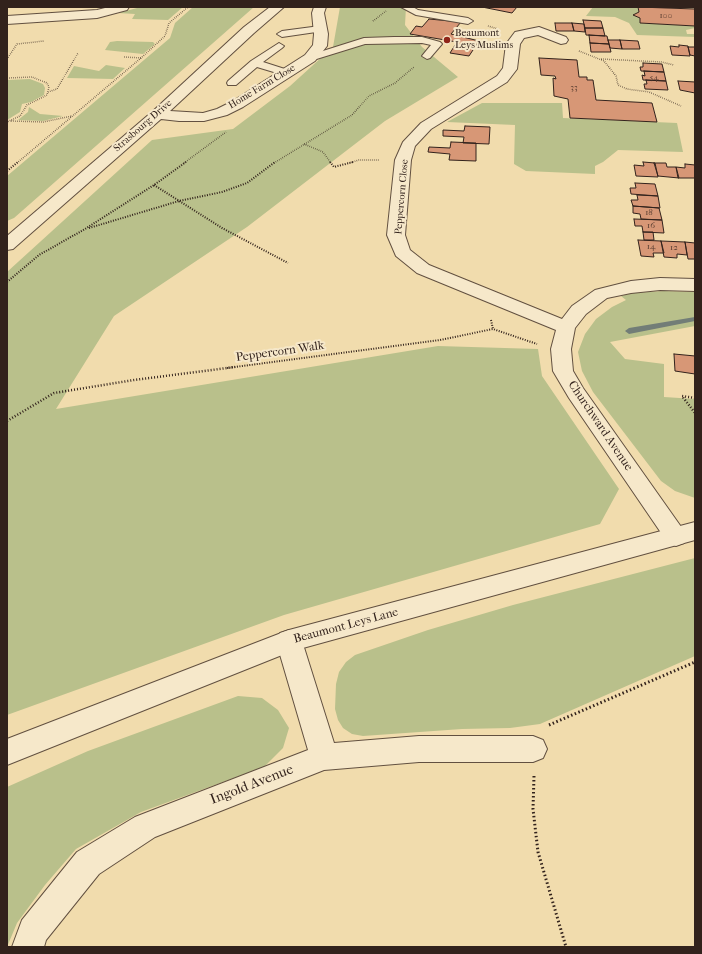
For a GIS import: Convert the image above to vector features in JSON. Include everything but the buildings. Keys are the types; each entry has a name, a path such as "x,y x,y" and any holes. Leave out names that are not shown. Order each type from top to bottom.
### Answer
{"street":[{"path":"7,20 97,14 123,7"},
{"name":"Strasbourg Drive","path":"8,242 158,114 249,30 278,7"},
{"name":"Home Farm Close","path":"158,114 179,117 204,117 222,112 238,104 310,58 320,46 318,13 320,7"},
{"path":"520,35 539,31 561,40"},
{"name":"Peppercorn Close","path":"520,35 513,44 510,69 502,79 426,126 408,145 403,160 396,235 402,252 423,268 566,327"},
{"name":"Churchward Avenue","path":"685,534 576,394 564,371 561,349 566,327 579,310 601,294 631,287 660,284 695,285"},
{"name":"Beaumont Leys Lane","path":"7,752 289,641 685,534"},
{"path":"289,641 324,757"},
{"name":"Ingold Avenue","path":"28,947 33,931 88,863 146,827 324,757 419,749 533,749"}],"lane":[{"path":"406,7 416,12 468,21"},
{"path":"282,34 320,29"},
{"path":"310,58 364,41 422,40 437,44 427,56"},
{"path":"232,83 255,63 279,46"},
{"path":"255,63 287,73"}],"path":[{"path":"7,171 141,58 165,36 169,23 188,7"},
{"path":"338,48 390,7"},
{"path":"468,21 520,35"},
{"path":"561,40 583,54 600,59 661,62 674,65"},
{"path":"7,59 16,44 44,41"},
{"path":"48,92 57,89 78,53"},
{"path":"85,229 179,201 222,192 247,183 283,156 352,115 369,96 395,82 427,56"},
{"path":"124,57 141,58"},
{"path":"600,59 610,67 616,76 618,85 627,89 649,92 682,106"},
{"path":"7,78 18,77 40,79 47,83 49,88 47,95 40,100 27,105 24,112 7,122"},
{"path":"11,120 43,122 72,116"},
{"path":"7,282 39,255 85,229 154,185 208,147 231,128"},
{"path":"304,144 323,152 334,167 359,160"},
{"path":"154,185 222,228 288,263"},
{"name":"Peppercorn Walk","path":"7,420 54,393 134,380 440,340 493,329 542,346 561,349"},
{"path":"695,398 682,396 695,413"},
{"path":"566,947 538,852 533,809 535,770 531,733 695,662"}],"green space":[{"path":"183,7 168,20 132,19 135,14 118,13 137,8"},
{"path":"193,7 254,7 14,218 7,221 7,176 170,38 175,23"},
{"path":"340,7 406,7 405,25 422,47 458,77 385,121 247,227 114,316 56,409 438,346 538,349 542,376 619,489 600,524 284,615 7,715 7,272 152,140 233,129 290,86 333,47"},
{"path":"593,7 638,7 639,12 634,15 640,18 641,23 695,26 695,28 686,30 687,34 695,34 695,37 637,35 629,23 615,17 586,16"},
{"path":"110,42 153,42 155,44 143,54 105,50"},
{"path":"106,65 125,68 113,79 67,78 74,66 99,71"},
{"path":"30,79 43,84 45,88 44,95 31,102 22,104 20,112 7,120 7,80"},
{"path":"482,103 562,103 563,118 677,123 683,152 618,150 603,162 595,166 595,174 526,171 514,164 515,125 447,122"},
{"path":"29,107 40,114 63,116 43,121 18,120 28,112"},
{"path":"664,291 695,292 695,326 610,342 625,359 664,364 664,397 695,399 695,498 675,491 661,481 593,392 582,371 578,352 585,334 596,319 612,307 626,300 621,296 633,293"},
{"path":"695,558 695,656 540,724 510,728 462,729 363,736 352,734 343,728 338,720 335,709 336,684 339,672 346,662 355,655 428,630 513,605"},
{"path":"238,696 262,698 278,710 289,728 283,748 264,767 141,812 76,849 45,885 17,923 7,947 7,787 88,751"}],"waterway":[{"path":"629,331 695,319"}],"place":[{"name":"Beaumont Leys Muslims","path":"447,40"}]}
